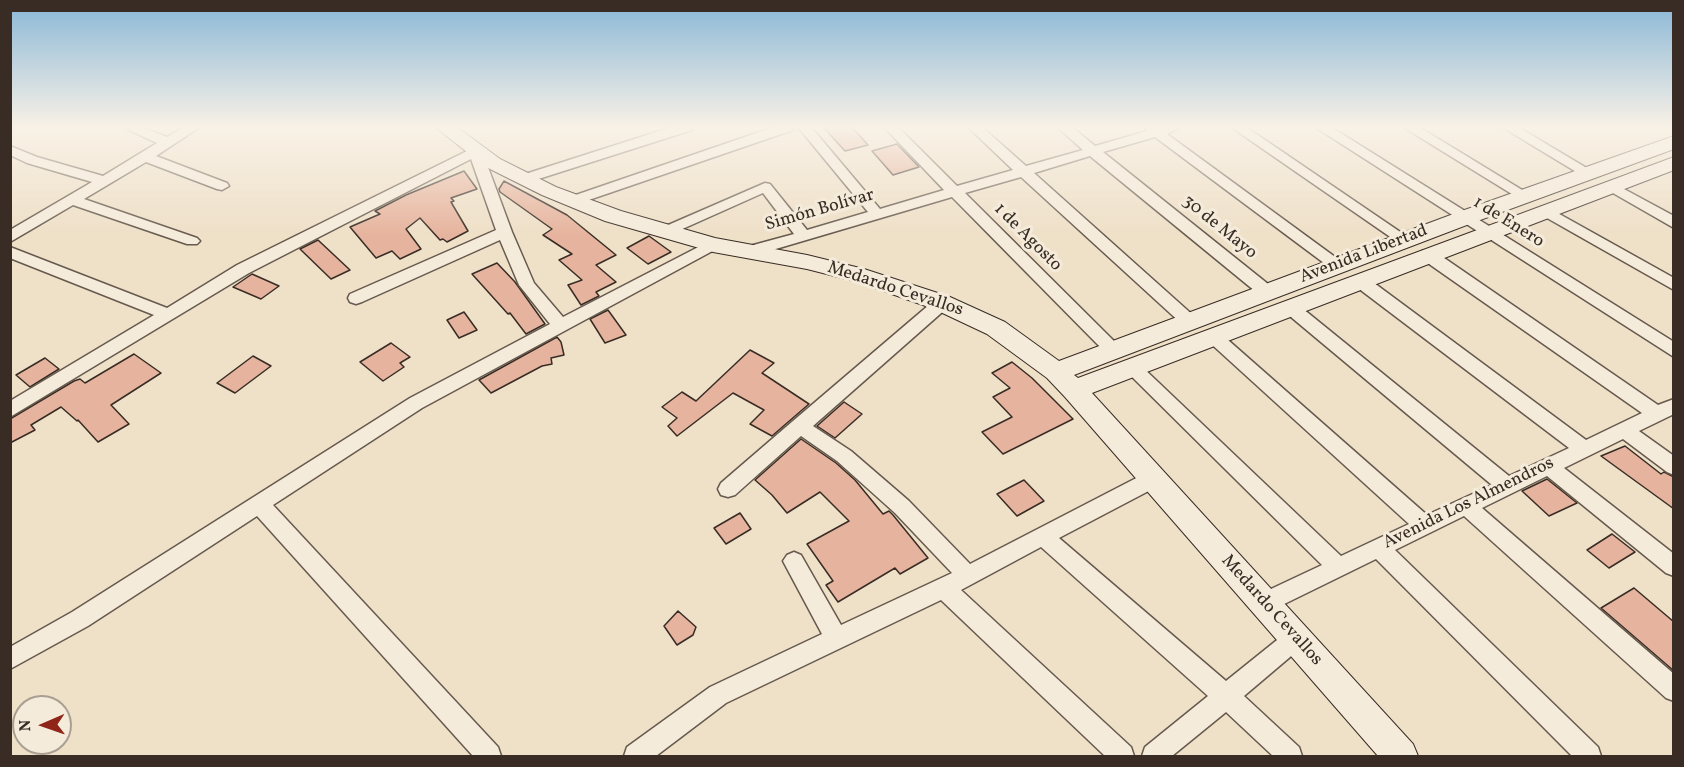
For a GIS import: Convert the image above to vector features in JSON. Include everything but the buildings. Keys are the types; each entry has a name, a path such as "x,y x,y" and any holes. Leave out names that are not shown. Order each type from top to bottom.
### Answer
{"street":[{"path":"42,163 106,181"},
{"path":"10,237 136,163"},
{"path":"161,163 222,186"},
{"path":"10,410 243,268 452,163"},
{"path":"479,163 504,232 527,285 561,326"},
{"name":"Medardo Cevallos","path":"496,163 524,179 572,201 664,232 713,245 752,251 864,276 942,303 996,328 1065,381 1401,756"},
{"path":"524,179 575,163"},
{"path":"572,201 684,163"},
{"path":"834,163 877,214"},
{"name":"1 de Agosto","path":"925,163 1113,350"},
{"path":"1012,163 1189,321"},
{"name":"Simón Bolívar","path":"752,251 1053,163"},
{"name":"30 de Mayo","path":"1107,163 1267,292"},
{"path":"1199,163 1338,265"},
{"path":"1290,163 1404,240"},
{"name":"1 de Enero","path":"1377,163 1674,351"},
{"path":"1470,163 1526,196"},
{"path":"1572,163 1588,173"},
{"name":"Avenida Libertad","path":"1065,381 1113,350 1616,163"},
{"name":"Avenida Libertad","path":"1065,381 1132,368 1674,163"},
{"path":"1611,186 1674,223"},
{"path":"664,232 765,187 804,236"},
{"path":"72,200 192,242"},
{"path":"1545,211 1674,285"},
{"path":"356,298 504,232"},
{"path":"10,659 80,619 416,403 713,245"},
{"path":"10,252 167,314"},
{"path":"1428,255 1665,410"},
{"path":"1360,281 1585,449"},
{"path":"728,489 942,303"},
{"path":"1291,308 1507,486"},
{"path":"1214,337 1425,526"},
{"path":"1132,368 1339,567"},
{"name":"Avenida Los Almendros","path":"1264,603 1665,410"},
{"path":"800,426 844,456 902,507 968,576"},
{"path":"1624,430 1674,466"},
{"path":"1548,466 1674,567"},
{"path":"636,756 718,695 944,588 1153,479"},
{"path":"258,503 489,756"},
{"path":"1466,506 1674,690"},
{"path":"1044,537 1226,696 1290,756"},
{"path":"1379,548 1589,756"},
{"path":"794,561 836,638"},
{"path":"944,588 1122,756"},
{"path":"1154,756 1295,639"}]}
